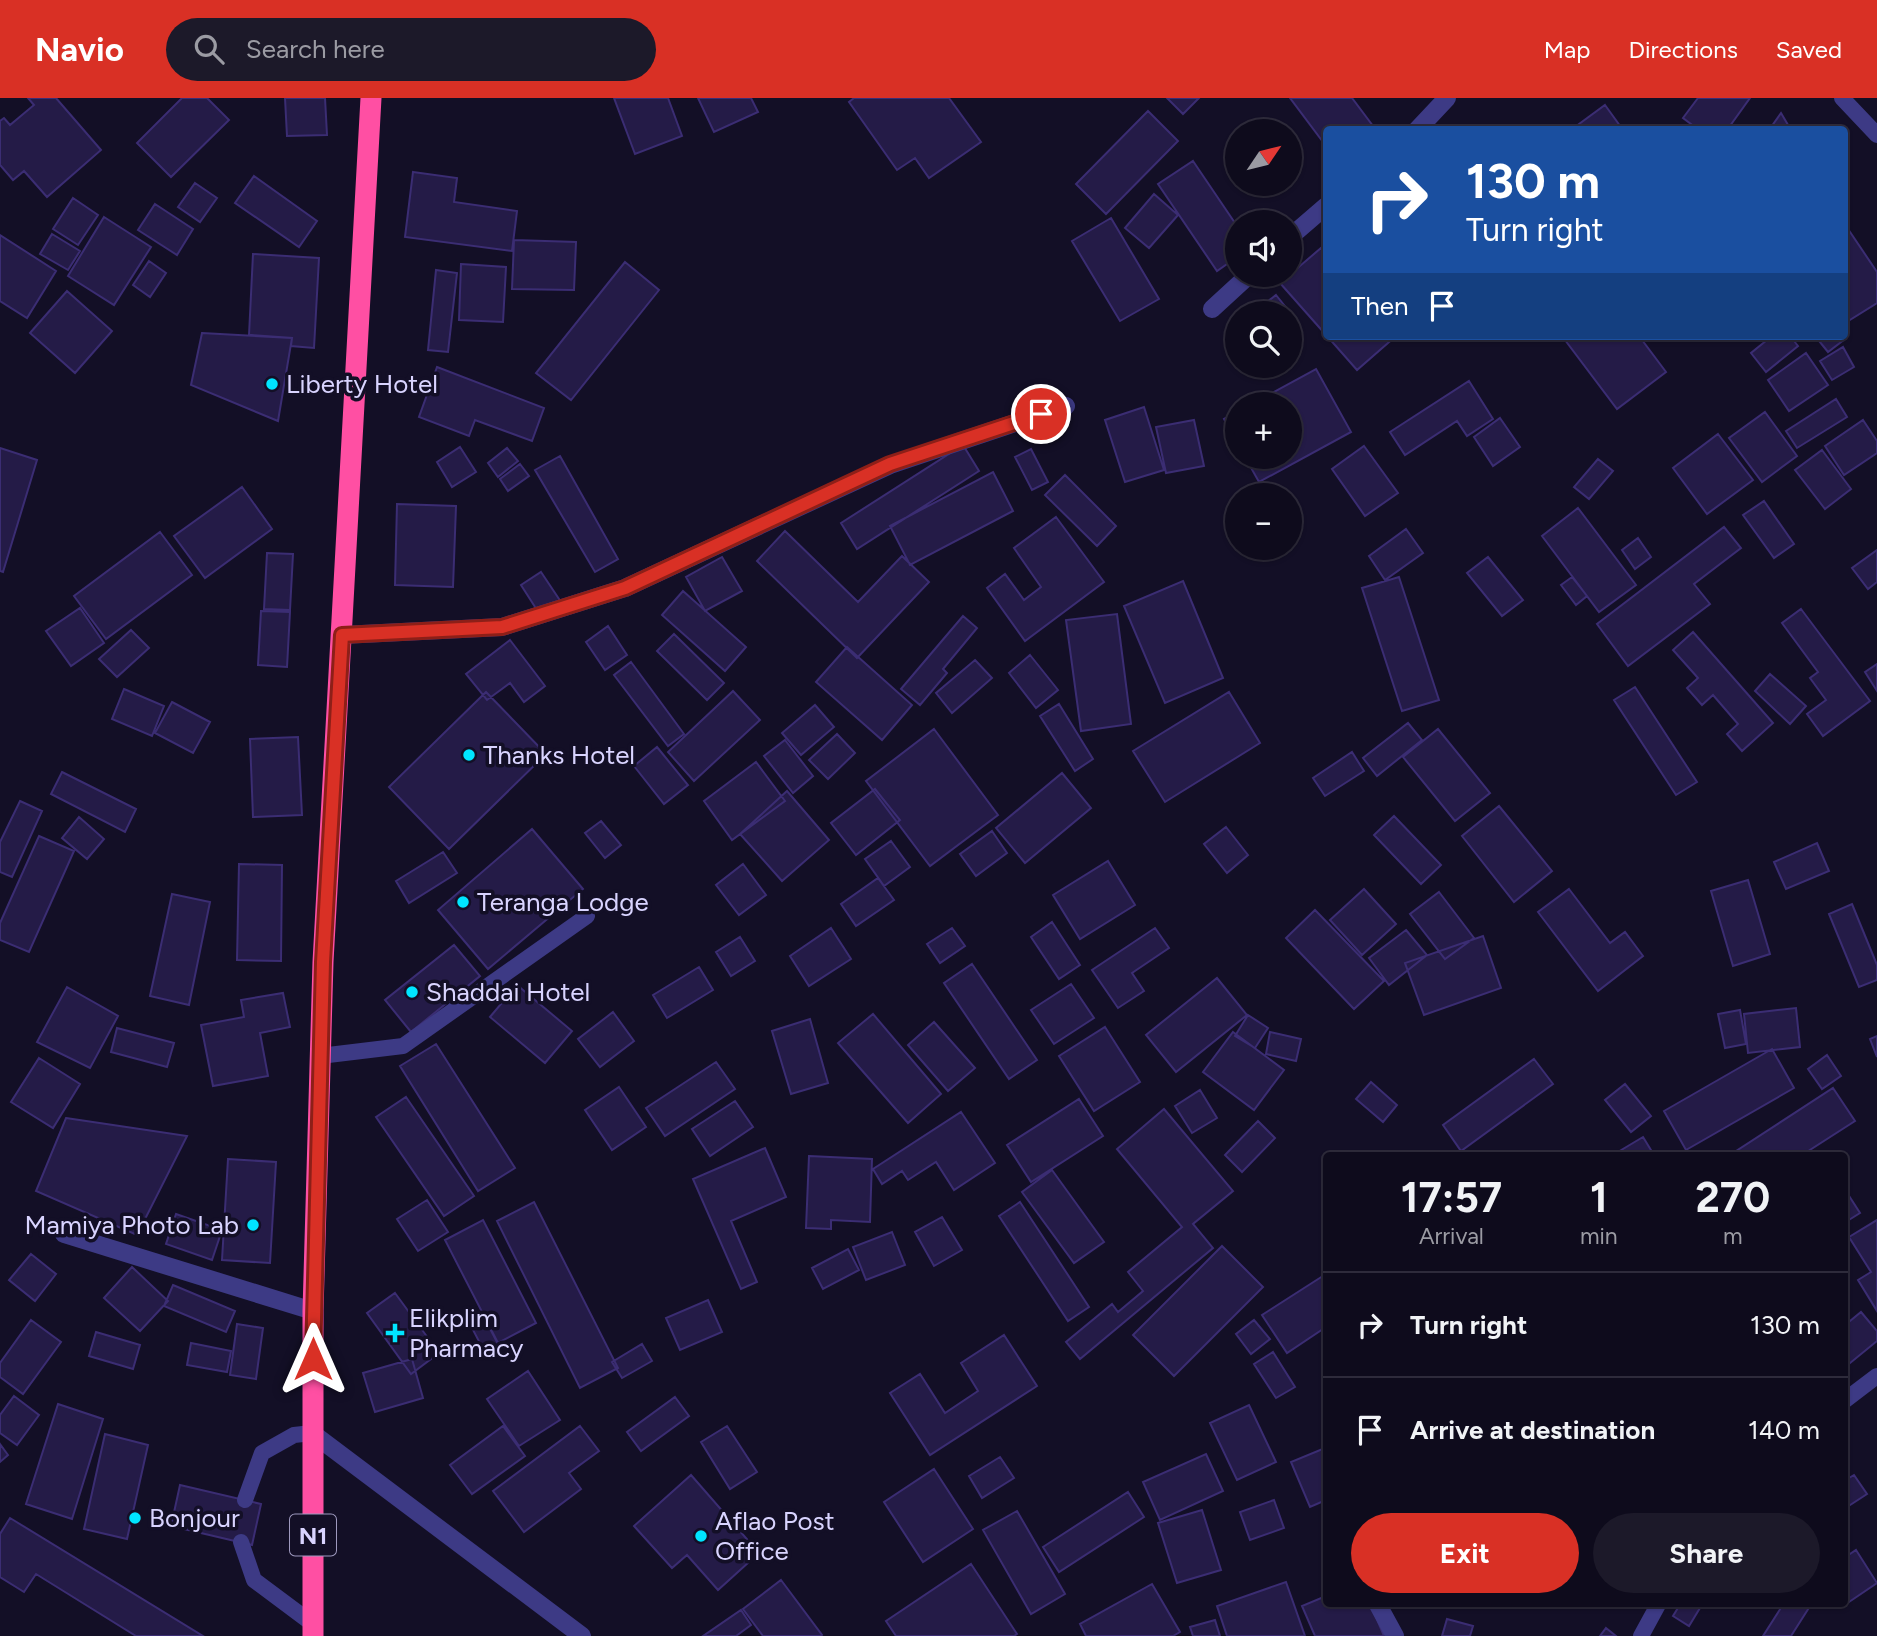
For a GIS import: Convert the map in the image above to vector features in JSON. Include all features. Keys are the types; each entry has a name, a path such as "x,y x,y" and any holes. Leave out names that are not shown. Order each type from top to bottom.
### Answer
{"highway":[{"name":"N1","path":"313,1630 313,1311 323,962 371,98"}],"street":[{"path":"1421,126 1447,98"},
{"path":"1302,227 1323,209"},
{"path":"1212,309 1235,287"},
{"path":"342,635 502,627 625,588 890,464 1066,405"},
{"path":"64,1234 313,1311"},
{"path":"312,1433 582,1636"},
{"path":"1379,1607 1395,1636"}],"lane":[{"path":"1842,98 1877,135"},
{"path":"320,1056 403,1046 587,916"},
{"path":"1848,1398 1877,1376"},
{"path":"245,1500 262,1453 294,1435 312,1433"},
{"path":"241,1542 254,1580 313,1630"},
{"path":"1641,1636 1657,1607"}],"building":[{"path":"28,98 56,98 101,150 47,197 24,171 13,180 0,165 0,121 4,118 10,125 34,105"},
{"path":"182,98 207,98 229,120 171,177 137,143"},
{"path":"285,98 325,98 327,135 287,136"},
{"path":"614,98 668,98 682,136 635,154"},
{"path":"698,98 751,98 758,112 714,132"},
{"path":"854,98 949,98 981,142 929,178 915,158 897,170 849,102"},
{"path":"1167,98 1199,98 1183,114"},
{"path":"1290,98 1352,98 1373,126 1323,126 1323,142"},
{"path":"1698,98 1750,98 1730,126 1694,126 1683,118"},
{"path":"1605,105 1620,126 1576,126"},
{"path":"1148,111 1178,141 1106,214 1076,184"},
{"path":"1781,113 1789,126 1772,126"},
{"path":"1193,161 1226,210 1225,265 1217,271 1158,184"},
{"path":"413,172 457,178 454,202 517,211 512,251 405,237"},
{"path":"254,176 317,221 299,247 235,203"},
{"path":"195,183 217,198 200,222 178,207"},
{"path":"1154,194 1178,215 1149,248 1125,228"},
{"path":"73,198 98,215 78,245 53,229"},
{"path":"155,204 193,229 177,255 138,230"},
{"path":"104,217 151,247 114,305 68,276"},
{"path":"1111,218 1159,299 1120,321 1072,241"},
{"path":"1848,229 1877,272 1877,303 1848,321"},
{"path":"52,234 80,251 68,270 40,254"},
{"path":"0,235 56,271 27,318 0,301"},
{"path":"514,240 576,242 574,290 512,289"},
{"path":"1321,248 1323,332 1302,308 1302,301 1296,301 1284,287 1302,287 1302,264"},
{"path":"253,254 319,258 314,348 291,346 292,338 249,335"},
{"path":"149,261 166,273 150,297 133,285"},
{"path":"625,262 659,290 571,400 536,373"},
{"path":"461,264 506,267 503,322 459,320"},
{"path":"436,270 457,273 448,352 428,350"},
{"path":"67,291 112,331 75,373 30,333"},
{"path":"1276,295 1281,301 1268,301"},
{"path":"202,333 292,338 278,421 191,385"},
{"path":"1331,340 1391,340 1357,370"},
{"path":"1565,340 1642,340 1666,372 1617,409"},
{"path":"1767,340 1793,340 1798,346 1766,372 1751,353"},
{"path":"1818,340 1844,340 1828,352"},
{"path":"1843,347 1854,367 1832,380 1820,361"},
{"path":"1806,353 1828,385 1789,411 1768,380"},
{"path":"437,367 544,408 532,441 475,420 469,436 419,417"},
{"path":"1316,369 1351,432 1302,459 1302,392 1274,392"},
{"path":"1469,381 1493,419 1467,436 1457,421 1405,455 1390,432"},
{"path":"1836,399 1847,417 1797,448 1786,431"},
{"path":"1144,407 1164,470 1125,482 1105,420"},
{"path":"1765,412 1797,456 1762,482 1729,438"},
{"path":"1500,418 1520,447 1493,466 1474,437"},
{"path":"1194,420 1204,466 1166,473 1156,427"},
{"path":"1863,420 1877,441 1877,453 1844,475 1825,446"},
{"path":"1718,434 1753,480 1707,514 1673,468"},
{"path":"963,445 979,471 857,549 841,523"},
{"path":"1364,446 1398,493 1365,516 1332,469"},
{"path":"460,447 476,472 452,487 437,462"},
{"path":"0,448 37,460 3,572 0,571"},
{"path":"507,448 518,461 498,477 488,463"},
{"path":"1031,449 1048,482 1032,490 1015,457"},
{"path":"1822,450 1851,489 1825,509 1795,470"},
{"path":"560,456 618,559 595,572 535,470"},
{"path":"1598,459 1613,471 1589,499 1574,487"},
{"path":"520,464 529,476 508,491 500,479"},
{"path":"1252,469 1283,469 1259,482"},
{"path":"993,472 1013,511 910,565 890,526"},
{"path":"1065,475 1116,526 1097,546 1045,495"},
{"path":"242,487 272,529 205,578 174,536"},
{"path":"1764,501 1794,544 1774,558 1743,515"},
{"path":"397,504 456,506 453,587 395,585"},
{"path":"1578,508 1636,585 1599,612 1542,536"},
{"path":"1056,517 1104,582 1025,641 987,588 1005,574 1024,600 1041,587 1014,548"},
{"path":"1724,527 1741,548 1694,584 1710,604 1628,666 1597,624"},
{"path":"1406,529 1423,553 1385,580 1369,556"},
{"path":"785,531 858,602 902,556 929,582 857,658 757,561"},
{"path":"160,532 192,575 106,639 74,596"},
{"path":"1638,538 1651,557 1635,569 1622,550"},
{"path":"1877,550 1877,582 1868,589 1852,568"},
{"path":"267,553 293,554 290,610 264,609"},
{"path":"722,557 742,591 705,611 686,577"},
{"path":"1488,557 1523,600 1502,616 1467,573"},
{"path":"541,572 565,608 544,621 521,585"},
{"path":"1399,577 1439,700 1402,711 1362,588"},
{"path":"1572,577 1587,596 1576,605 1561,585"},
{"path":"1183,581 1223,678 1165,703 1124,606"},
{"path":"683,591 746,647 725,671 662,615"},
{"path":"80,608 104,643 71,666 46,631"},
{"path":"1801,609 1870,701 1823,736 1807,714 1826,700 1810,678 1818,672 1782,623"},
{"path":"261,611 290,612 287,667 258,665"},
{"path":"1117,614 1131,724 1081,731 1066,620"},
{"path":"963,616 977,628 943,669 947,673 920,705 901,689"},
{"path":"608,626 627,655 605,670 586,642"},
{"path":"131,630 149,648 117,677 99,659"},
{"path":"1693,632 1773,723 1742,751 1727,734 1738,724 1713,695 1702,705 1687,688 1698,678 1673,650"},
{"path":"674,634 724,683 707,700 657,651"},
{"path":"510,640 545,686 524,702 510,683 487,700 466,674"},
{"path":"847,647 912,705 882,740 816,682"},
{"path":"1030,655 1058,690 1036,708 1009,673"},
{"path":"975,660 992,678 952,713 936,693"},
{"path":"631,662 684,734 668,746 614,675"},
{"path":"1877,664 1877,691 1865,672"},
{"path":"1770,674 1806,706 1790,724 1755,691"},
{"path":"1635,687 1697,782 1676,795 1614,700"},
{"path":"124,689 164,706 152,736 112,719"},
{"path":"733,691 760,720 694,781 668,752"},
{"path":"486,692 546,754 449,849 389,787"},
{"path":"1229,692 1260,743 1165,802 1133,751"},
{"path":"172,702 210,722 193,753 155,733"},
{"path":"1059,704 1093,759 1075,771 1040,716"},
{"path":"815,705 834,727 801,755 782,733"},
{"path":"1408,723 1422,740 1377,776 1363,758"},
{"path":"934,729 998,815 930,866 866,781"},
{"path":"1438,729 1490,793 1455,821 1403,757"},
{"path":"837,734 855,753 828,779 809,760"},
{"path":"298,737 302,815 253,817 250,739"},
{"path":"785,740 813,776 793,793 764,756"},
{"path":"657,747 688,785 664,804 634,766"},
{"path":"1352,752 1364,771 1325,796 1313,778"},
{"path":"756,762 785,801 732,840 704,801"},
{"path":"62,772 136,809 125,832 51,794"},
{"path":"1062,773 1091,808 1025,863 996,828"},
{"path":"875,789 900,820 856,855 831,823"},
{"path":"787,791 829,840 782,881 740,834"},
{"path":"20,801 42,811 12,877 0,872 0,842"},
{"path":"1499,806 1552,871 1514,902 1462,836"},
{"path":"1394,816 1441,865 1421,884 1374,835"},
{"path":"79,817 104,839 87,859 62,838"},
{"path":"601,821 621,845 605,858 585,833"},
{"path":"1226,827 1248,855 1227,873 1204,844"},
{"path":"532,829 583,889 488,969 438,910"},
{"path":"992,831 1007,853 976,876 960,854"},
{"path":"39,836 74,851 29,952 0,940 0,923"},
{"path":"891,841 910,867 884,886 865,859"},
{"path":"1817,843 1829,871 1786,889 1774,862"},
{"path":"443,852 457,873 409,903 396,881"},
{"path":"1108,861 1135,905 1080,939 1053,895"},
{"path":"239,864 282,865 281,961 237,960"},
{"path":"743,864 766,895 739,915 716,885"},
{"path":"878,878 894,900 856,926 841,904"},
{"path":"1748,880 1770,954 1733,966 1711,891"},
{"path":"1364,889 1396,924 1362,955 1330,920"},
{"path":"1569,889 1610,943 1625,932 1643,956 1598,991 1538,912"},
{"path":"1439,892 1474,938 1445,959 1410,914"},
{"path":"172,894 210,902 189,1005 150,996"},
{"path":"1852,904 1877,965 1877,980 1859,987 1829,914"},
{"path":"1315,910 1384,981 1354,1009 1286,938"},
{"path":"1052,922 1080,965 1059,979 1031,937"},
{"path":"831,928 851,959 809,986 790,956"},
{"path":"952,928 965,946 940,963 927,944"},
{"path":"1155,928 1169,948 1132,973 1144,991 1118,1008 1092,970"},
{"path":"1406,930 1427,955 1389,985 1369,958"},
{"path":"1483,936 1501,988 1424,1015 1405,963"},
{"path":"740,937 755,961 731,976 716,952"},
{"path":"454,945 480,976 411,1032 385,1000"},
{"path":"972,964 1037,1060 1009,1079 944,983"},
{"path":"699,967 713,990 667,1018 653,995"},
{"path":"1217,978 1247,1015 1176,1072 1146,1035"},
{"path":"1071,984 1094,1018 1054,1044 1031,1010"},
{"path":"517,985 572,1031 545,1063 490,1017"},
{"path":"67,987 118,1016 90,1068 37,1042"},
{"path":"283,993 290,1027 260,1033 268,1076 213,1086 201,1025 244,1017 241,1000"},
{"path":"1796,1008 1800,1047 1748,1053 1744,1014"},
{"path":"1740,1010 1746,1044 1725,1048 1718,1014"},
{"path":"613,1012 634,1041 600,1067 578,1039"},
{"path":"873,1014 941,1094 908,1123 838,1043"},
{"path":"1248,1015 1268,1028 1255,1048 1235,1036"},
{"path":"810,1019 828,1083 791,1094 772,1031"},
{"path":"934,1022 975,1068 948,1091 908,1045"},
{"path":"1105,1027 1140,1082 1094,1111 1059,1056"},
{"path":"117,1028 174,1043 167,1067 111,1052"},
{"path":"1233,1032 1284,1070 1254,1110 1203,1072"},
{"path":"1270,1032 1301,1039 1296,1061 1266,1054"},
{"path":"1877,1036 1877,1057 1870,1039"},
{"path":"436,1044 515,1168 478,1191 400,1066"},
{"path":"1772,1049 1794,1088 1686,1150 1664,1111"},
{"path":"1827,1055 1841,1076 1822,1089 1808,1069"},
{"path":"39,1058 80,1084 53,1128 11,1102"},
{"path":"1534,1059 1553,1084 1461,1151 1443,1125"},
{"path":"716,1062 735,1089 665,1136 646,1108"},
{"path":"1371,1082 1397,1105 1383,1122 1356,1099"},
{"path":"1625,1084 1651,1116 1631,1132 1605,1100"},
{"path":"619,1087 646,1127 612,1150 585,1110"},
{"path":"1833,1088 1855,1121 1807,1152 1735,1152"},
{"path":"1200,1090 1217,1118 1192,1133 1175,1106"},
{"path":"406,1097 474,1196 444,1216 376,1117"},
{"path":"1079,1099 1103,1136 1031,1182 1007,1145"},
{"path":"735,1101 753,1127 710,1156 692,1129"},
{"path":"1164,1109 1233,1191 1193,1224 1213,1248 1080,1359 1066,1342 1112,1304 1118,1312 1143,1291 1128,1272 1182,1227 1117,1149"},
{"path":"961,1112 995,1163 954,1190 936,1162 908,1180 902,1171 882,1184 873,1169"},
{"path":"66,1118 187,1136 137,1235 36,1191"},
{"path":"1258,1121 1275,1138 1242,1172 1225,1155"},
{"path":"1643,1137 1652,1152 1618,1152"},
{"path":"765,1148 786,1197 731,1221 757,1282 741,1289 693,1179"},
{"path":"809,1156 872,1159 870,1222 831,1220 831,1229 806,1228"},
{"path":"228,1159 276,1162 270,1263 222,1260"},
{"path":"1052,1170 1104,1242 1074,1263 1022,1192"},
{"path":"1848,1194 1860,1213 1848,1220"},
{"path":"427,1200 448,1232 418,1251 397,1219"},
{"path":"534,1202 618,1368 580,1388 497,1221"},
{"path":"1020,1202 1089,1307 1068,1321 999,1216"},
{"path":"176,1214 222,1230 212,1260 166,1244"},
{"path":"942,1217 962,1250 934,1266 915,1232"},
{"path":"483,1220 536,1323 498,1343 445,1240"},
{"path":"1877,1220 1877,1311 1858,1280 1871,1272 1849,1237"},
{"path":"892,1232 905,1265 866,1280 853,1247"},
{"path":"1222,1246 1263,1287 1174,1376 1133,1335"},
{"path":"848,1249 859,1270 823,1289 812,1268"},
{"path":"31,1254 56,1274 35,1301 9,1280"},
{"path":"132,1267 168,1301 140,1331 104,1298"},
{"path":"1323,1276 1323,1329 1287,1353 1262,1315"},
{"path":"173,1285 235,1311 226,1332 164,1306"},
{"path":"395,1293 439,1353 411,1374 367,1313"},
{"path":"708,1300 722,1332 680,1350 666,1318"},
{"path":"1861,1312 1877,1331 1877,1341 1848,1365 1848,1323"},
{"path":"485,1319 498,1344 484,1351 471,1326"},
{"path":"31,1320 61,1342 23,1394 0,1377 0,1363"},
{"path":"1254,1320 1270,1339 1251,1354 1236,1334"},
{"path":"237,1324 263,1328 256,1379 230,1375"},
{"path":"96,1332 140,1345 133,1369 89,1356"},
{"path":"1004,1335 1037,1386 930,1455 890,1393 920,1374 945,1413 978,1391 961,1363"},
{"path":"191,1343 231,1351 227,1372 187,1365"},
{"path":"642,1344 652,1361 622,1378 612,1362"},
{"path":"1273,1352 1295,1387 1276,1398 1254,1364"},
{"path":"412,1359 423,1398 375,1412 363,1373"},
{"path":"528,1371 560,1420 519,1446 487,1399"},
{"path":"14,1396 39,1415 17,1445 0,1433 0,1415"},
{"path":"675,1397 689,1416 641,1451 627,1432"},
{"path":"58,1404 103,1419 72,1519 26,1504"},
{"path":"1249,1405 1276,1462 1237,1480 1210,1423"},
{"path":"503,1426 525,1456 472,1494 450,1465"},
{"path":"580,1426 599,1451 569,1473 581,1489 524,1532 493,1491"},
{"path":"727,1426 757,1472 730,1489 701,1442"},
{"path":"105,1434 148,1445 127,1539 84,1529"},
{"path":"0,1444 8,1455 0,1462"},
{"path":"1323,1449 1323,1501 1310,1507 1291,1462"},
{"path":"1206,1454 1223,1491 1160,1520 1143,1482"},
{"path":"1000,1457 1014,1478 982,1498 969,1476"},
{"path":"934,1469 973,1529 923,1562 884,1502"},
{"path":"691,1475 759,1553 718,1590 687,1555 672,1568 634,1526"},
{"path":"1854,1475 1867,1494 1848,1506 1848,1479"},
{"path":"180,1485 261,1504 252,1545 171,1526"},
{"path":"1128,1492 1144,1517 1059,1572 1043,1547"},
{"path":"1274,1500 1284,1528 1250,1540 1240,1512"},
{"path":"1202,1510 1221,1570 1177,1583 1158,1523"},
{"path":"1017,1511 1065,1594 1031,1614 983,1530"},
{"path":"10,1518 203,1636 136,1636 36,1574 24,1592 0,1577 0,1534"},
{"path":"1856,1550 1877,1583 1849,1602 1848,1601 1848,1555"},
{"path":"971,1564 1017,1634 896,1636 886,1621"},
{"path":"781,1580 821,1636 763,1636 743,1609"},
{"path":"1286,1582 1305,1636 1227,1636 1217,1606"},
{"path":"1152,1584 1180,1632 1173,1636 1086,1636 1080,1624"},
{"path":"1323,1597 1323,1607 1372,1607 1384,1636 1315,1636 1302,1606"},
{"path":"1679,1607 1701,1607 1689,1626 1673,1616"},
{"path":"1781,1607 1809,1607 1791,1636 1763,1636"},
{"path":"741,1610 751,1625 736,1636 703,1636"},
{"path":"1447,1619 1473,1626 1470,1636 1442,1636"},
{"path":"1215,1620 1220,1636 1193,1636 1190,1627"},
{"path":"1606,1628 1616,1636 1600,1636"}],"place":[{"name":"Liberty Hotel","path":"272,384"},
{"name":"Thanks Hotel","path":"469,755"},
{"name":"Teranga Lodge","path":"463,902"},
{"name":"Shaddai Hotel","path":"412,992"},
{"name":"Mamiya Photo Lab","path":"253,1225"},
{"name":"Elikplim Pharmacy","path":"395,1333"},
{"name":"Bonjour","path":"135,1518"},
{"name":"Aflao Post Office","path":"701,1536"}],"route":[{"path":"313,1359 323,962 342,635 502,627 625,588 890,464 1041,414"}]}
